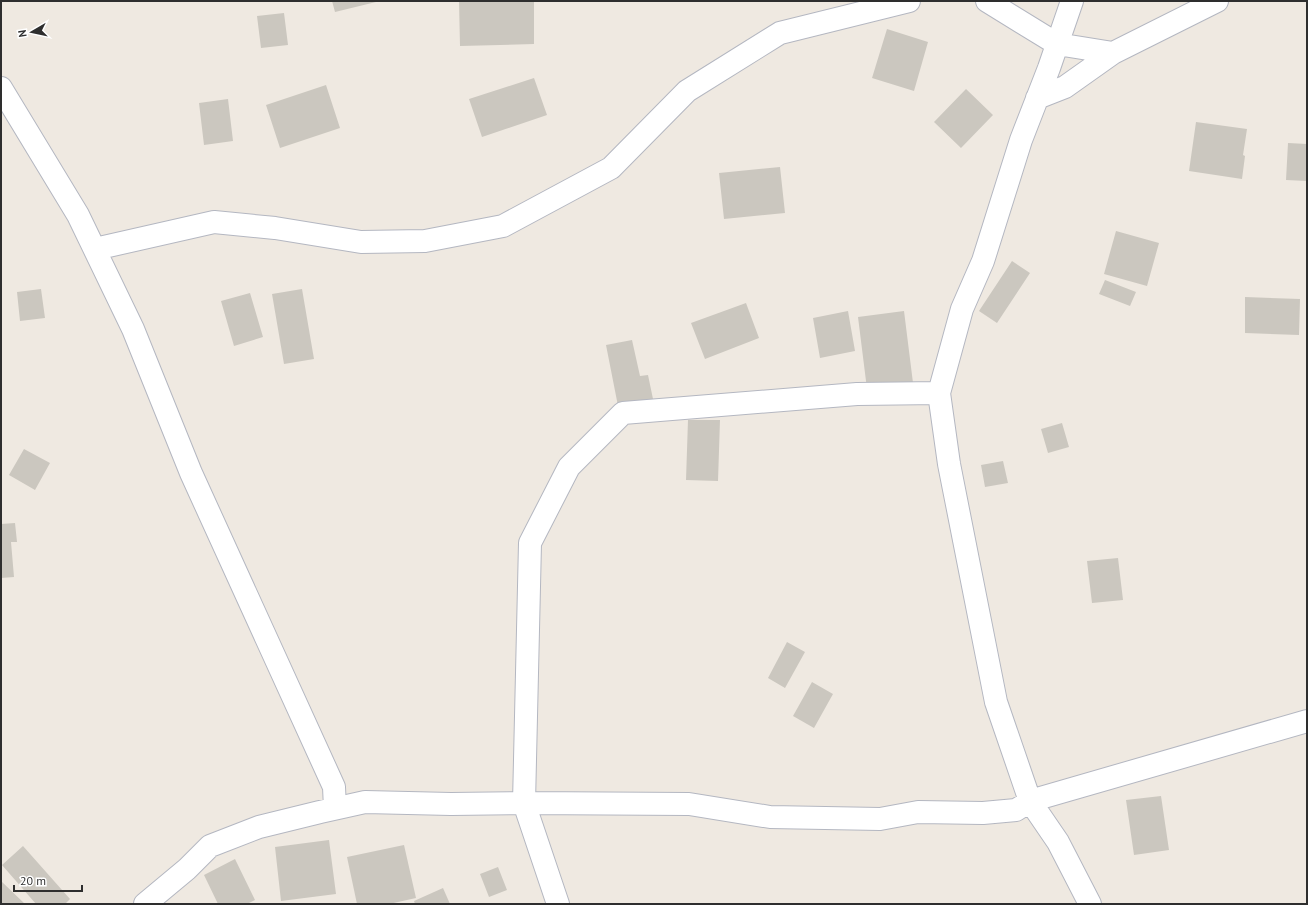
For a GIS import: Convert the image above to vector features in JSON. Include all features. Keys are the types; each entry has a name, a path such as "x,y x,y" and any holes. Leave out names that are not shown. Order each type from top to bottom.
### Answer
{"street":[{"path":"94,249 214,222 275,228 361,242 425,241 503,226 611,168 687,91 780,33 909,1"},
{"path":"987,1 1057,44 1113,53"},
{"path":"1072,1 1021,140 983,261 962,308 939,393 950,464 996,702 1030,801 1058,842 1090,904"},
{"path":"1037,98 1065,87 1113,53 1217,1"},
{"path":"1,88 78,215 133,329 192,473 334,787 335,808"},
{"path":"558,904 524,803 530,544 569,468 623,414 857,394 939,393"},
{"path":"145,904 187,869 210,846 259,827 365,802 451,804 689,804 770,817 880,819 918,812 983,813 1016,810 1030,801 1307,721"},
{"path":"334,787 365,802"}],"building":[{"path":"332,1 376,1 376,2 335,12"},
{"path":"459,1 534,1 534,44 460,46"},
{"path":"284,13 288,45 261,48 257,16"},
{"path":"887,29 928,42 914,91 872,78"},
{"path":"534,78 547,115 482,137 469,99"},
{"path":"326,85 340,128 280,148 266,105"},
{"path":"966,89 993,115 961,148 934,122"},
{"path":"228,99 233,141 204,145 199,103"},
{"path":"1196,122 1247,129 1243,155 1245,156 1242,179 1189,171"},
{"path":"1288,143 1307,144 1307,181 1286,180"},
{"path":"780,167 785,213 724,219 719,173"},
{"path":"1116,231 1159,243 1147,286 1104,274"},
{"path":"1012,261 1030,273 997,323 979,311"},
{"path":"1105,280 1136,292 1130,306 1099,294"},
{"path":"41,289 45,318 20,321 17,292"},
{"path":"302,289 314,359 284,364 272,294"},
{"path":"250,293 263,337 234,346 221,301"},
{"path":"1245,297 1300,299 1299,335 1245,333"},
{"path":"746,303 759,338 705,359 691,323"},
{"path":"848,311 855,351 820,358 813,318"},
{"path":"904,311 913,383 867,389 858,317"},
{"path":"632,340 640,376 648,375 653,399 618,406 606,345"},
{"path":"688,420 720,420 718,481 686,480"},
{"path":"1062,423 1069,447 1048,453 1041,429"},
{"path":"24,449 50,463 35,490 9,475"},
{"path":"1003,461 1008,483 985,487 981,465"},
{"path":"15,523 17,542 11,542 14,577 1,578 1,524"},
{"path":"1118,558 1123,600 1092,603 1087,561"},
{"path":"787,642 805,652 785,688 768,678"},
{"path":"812,682 833,694 814,728 793,716"},
{"path":"1161,796 1169,850 1134,855 1126,800"},
{"path":"329,840 336,894 281,901 275,847"},
{"path":"404,845 416,898 389,904 357,904 347,857"},
{"path":"23,846 70,899 65,904 36,904 2,865"},
{"path":"235,859 255,900 247,904 218,904 204,875"},
{"path":"498,867 507,890 489,897 480,874"},
{"path":"1,881 25,904 1,904"},
{"path":"443,888 450,904 415,904 414,901"}]}
